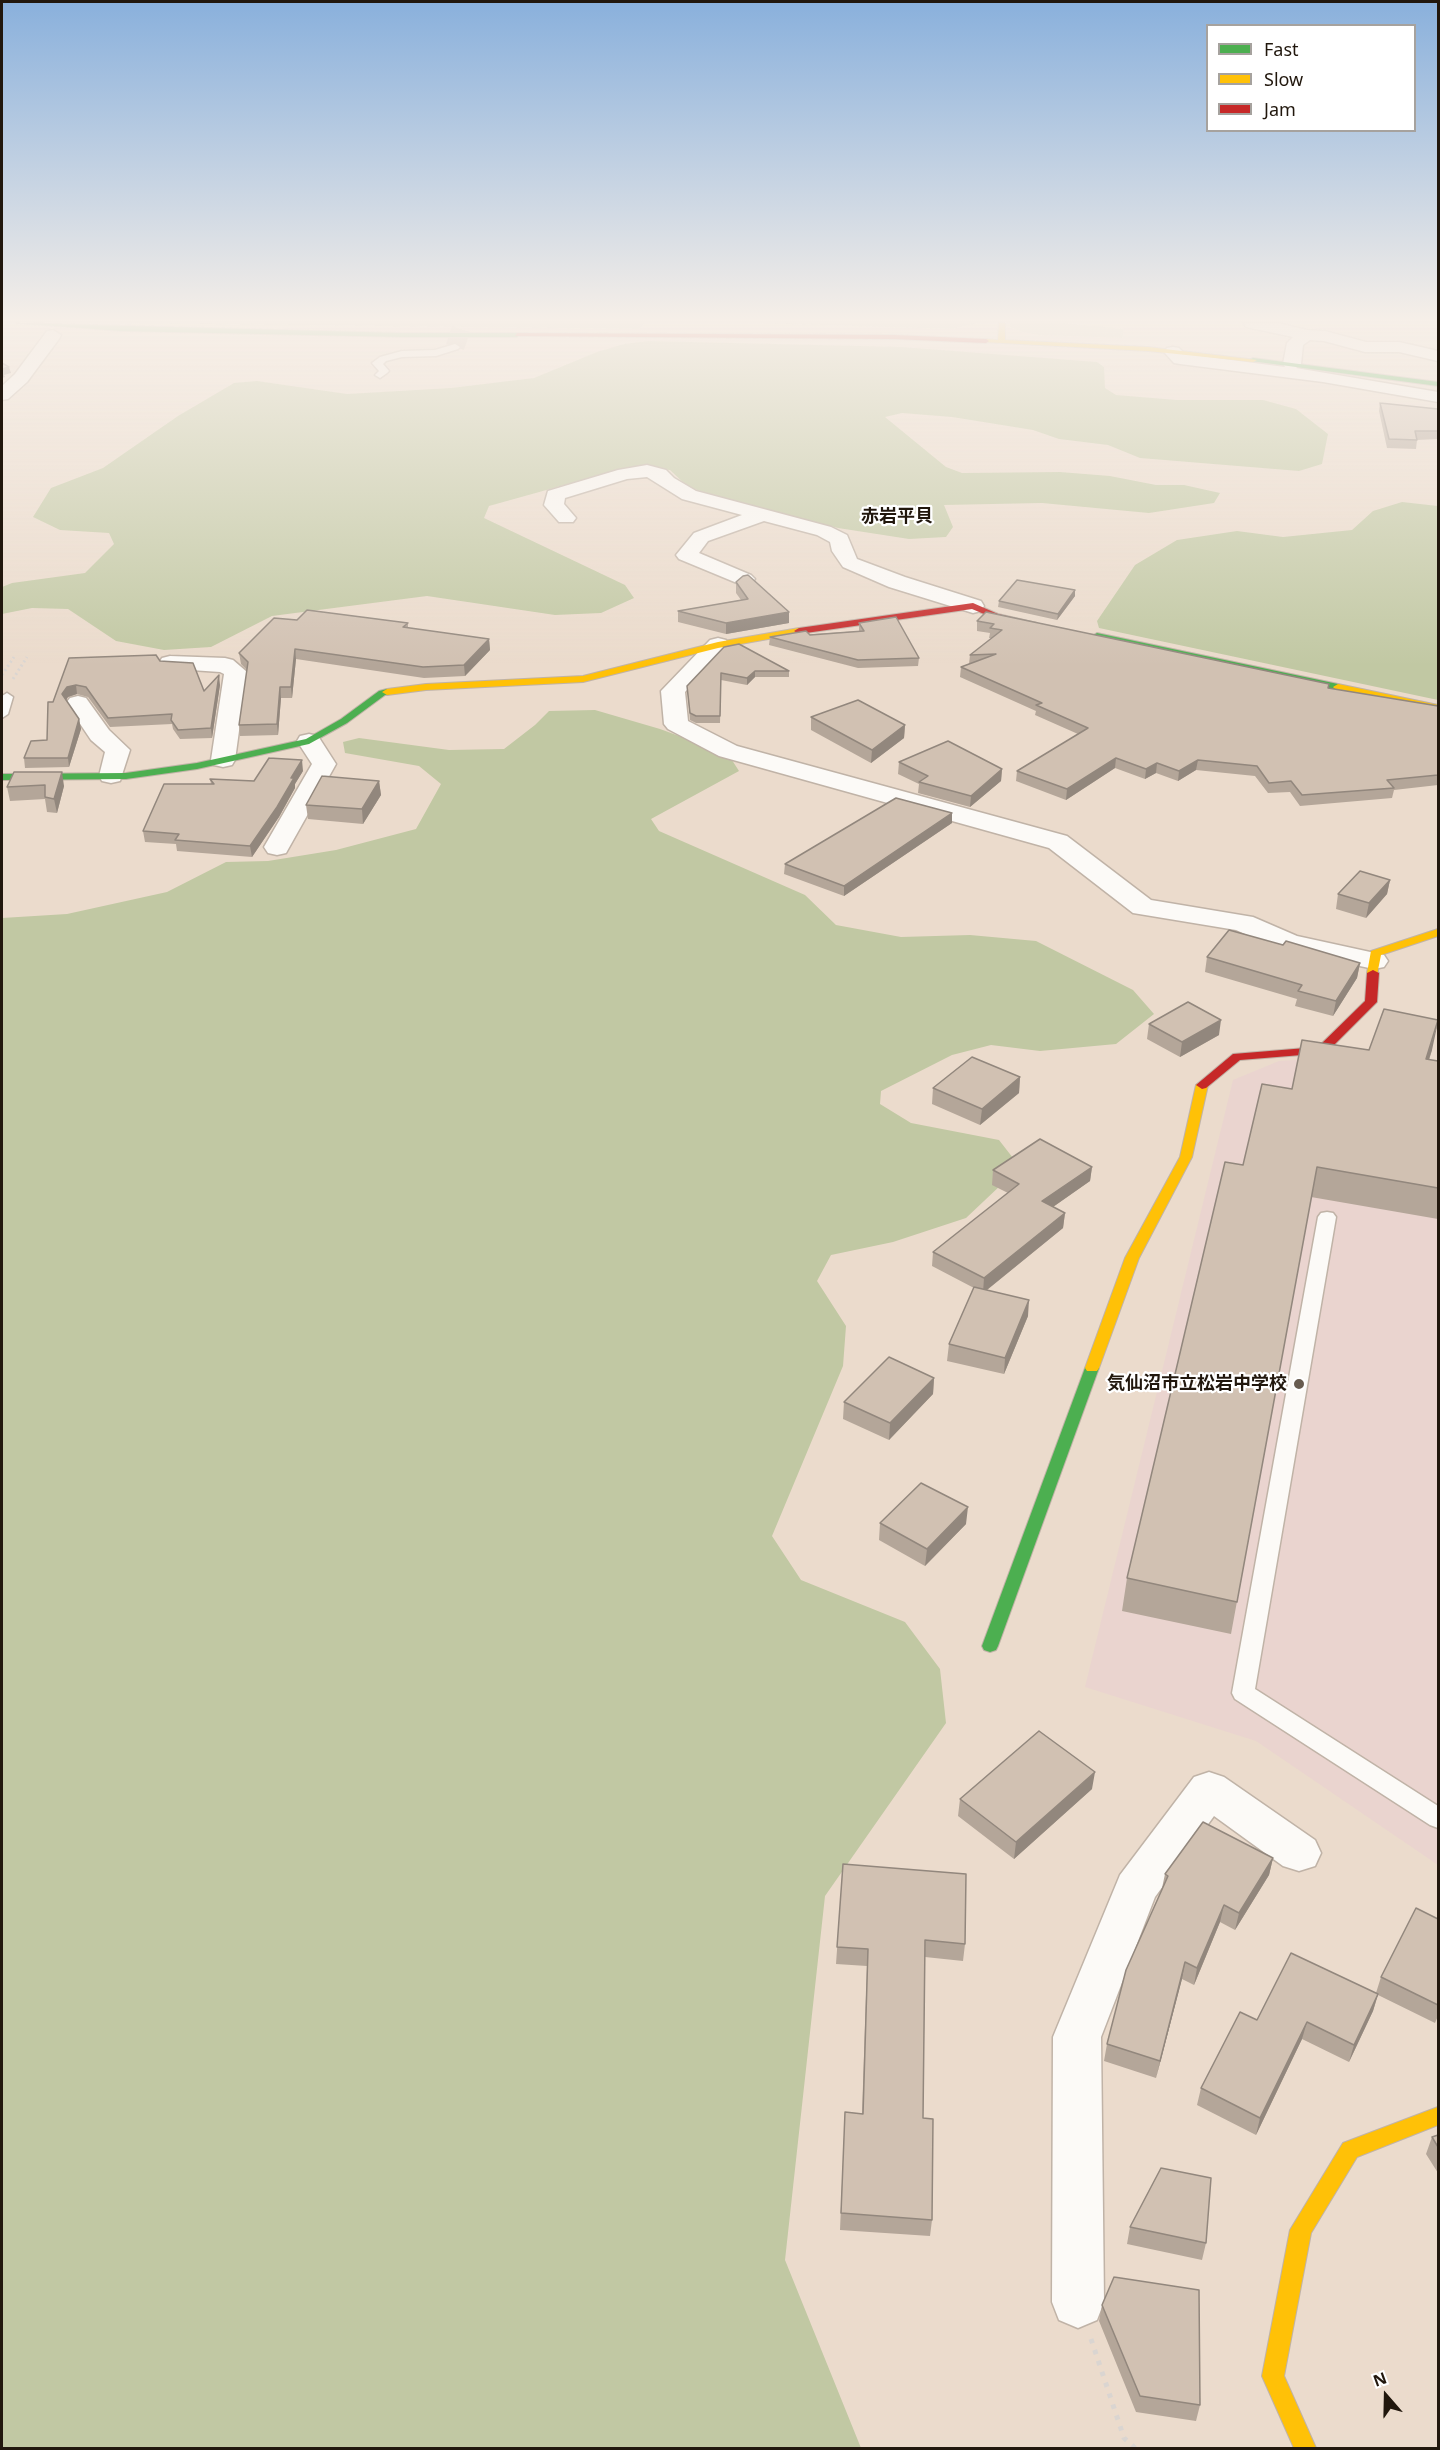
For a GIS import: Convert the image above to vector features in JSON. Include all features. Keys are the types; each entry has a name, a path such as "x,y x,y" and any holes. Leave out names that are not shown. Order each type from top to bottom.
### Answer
{"main road":[{"path":"2,777 111,776 167,772 309,741 344,721 382,693 426,687 583,679 718,645 834,625 973,606 996,616 1043,625"},
{"path":"1078,632 1438,708"},
{"path":"990,1646 1132,1258 1186,1156 1202,1085 1236,1057 1322,1050 1371,1002 1375,953 1438,932"},
{"path":"1305,2448 1273,2376 1301,2230 1350,2150 1438,2116"}],"street":[{"path":"566,518 554,505 555,495 625,474 647,471 659,474 667,482 689,495 824,531 840,539 842,551 850,563 897,582 973,606"},
{"path":"744,579 686,555 701,537 753,516 765,514"},
{"path":"718,645 673,691 676,724 728,751 1059,842 1143,907 1243,923 1289,943 1374,962"},
{"path":"170,663 225,665 236,672 223,760"},
{"path":"78,704 100,735 118,750 111,776"},
{"path":"277,847 324,764 309,741"},
{"path":"1078,2302 1077,2037 1137,1888 1209,1789 1299,1853"}],"lane":[{"path":"2,714 7,697"},
{"path":"1327,1216 1243,1694 1438,1818"}],"path":[{"path":"2,675 14,657"},
{"path":"1078,2302 1124,2438 1135,2448"}],"shaded area":[{"name":"気仙沼市立松岩中学校","path":"1349,1057 1438,1077 1438,1865 1256,1741 1085,1687 1233,1080 1279,1061"}],"green space":[{"path":"147,437 910,437 946,467 962,473 1060,472 1110,476 1156,485 1184,485 1220,493 1214,503 1149,513 1042,503 944,505 953,527 946,537 909,539 838,528 741,504 688,487 670,470 629,467 489,506 484,518 625,585 634,598 601,613 555,615 427,596 272,616 211,647 164,650 116,641 68,609 32,608 2,614 2,587 12,583 85,573 114,544 109,533 60,530 33,517 51,488 103,468"},
{"path":"1054,437 1327,437 1322,464 1299,471 1140,458 1108,445"},
{"path":"1402,502 1438,506 1438,700 1099,628 1097,621 1135,565 1177,540 1237,531 1283,537 1352,530 1373,511"},
{"path":"595,710 660,729 728,754 739,771 651,819 659,831 805,895 836,925 901,937 970,935 1036,941 1133,990 1154,1014 1116,1044 1040,1051 991,1045 952,1055 881,1091 880,1104 911,1123 999,1140 1020,1167 966,1218 893,1242 831,1255 817,1281 846,1326 843,1366 772,1536 801,1580 905,1622 940,1669 946,1723 825,1896 785,2260 861,2448 2,2448 2,918 67,914 167,892 226,862 268,861 336,850 416,829 441,784 419,766 345,753 343,742 359,738 449,750 504,749 549,711"}],"building":[{"path":"1416,437 1417,440 1389,439"},
{"path":"748,575 789,612 726,623 678,611 748,599 736,582"},
{"path":"1017,580 1075,590 1058,614 999,601"},
{"path":"307,610 408,623 403,627 489,639 464,665 423,667 295,649 291,687 280,687 277,724 239,725 248,662 239,653 274,618 297,620"},
{"path":"986,612 1329,684 1328,688 1438,706 1438,775 1387,780 1394,788 1302,795 1291,781 1269,783 1257,766 1198,760 1179,771 1157,763 1146,769 1116,758 1067,789 1017,771 1088,728 1036,705 1042,703 961,667 996,654 970,655 1002,630 990,628 994,624 977,621"},
{"path":"896,617 919,658 858,660 770,637 806,631 810,635 864,631 859,623"},
{"path":"739,644 789,671 755,671 747,678 721,673 720,716 696,716 690,713 687,686 724,647"},
{"path":"156,655 160,661 193,663 204,691 219,675 211,728 178,730 171,720 172,714 108,718 86,687 76,685 67,687 62,694 79,719 68,758 24,758 31,741 47,740 48,702 53,702 69,658"},
{"path":"858,700 905,725 872,750 811,717"},
{"path":"948,741 1002,769 971,796 919,782 928,776 899,762"},
{"path":"269,758 302,760 277,807 250,846 175,840 179,834 143,831 164,784 214,784 210,779 254,781"},
{"path":"14,772 62,772 54,799 45,797 45,785 7,787"},
{"path":"322,776 379,781 362,809 306,805"},
{"path":"896,798 952,813 844,886 785,864"},
{"path":"1360,871 1390,880 1369,903 1338,894"},
{"path":"1229,930 1283,945 1286,941 1360,963 1336,1001 1298,991 1302,985 1207,957"},
{"path":"1188,1002 1221,1020 1182,1042 1149,1024"},
{"path":"1384,1009 1438,1020 1426,1059 1438,1061 1438,1188 1317,1167 1237,1602 1127,1578 1225,1162 1243,1165 1262,1084 1292,1089 1302,1040 1369,1050"},
{"path":"972,1057 1020,1077 982,1109 933,1088"},
{"path":"1040,1139 1092,1167 1042,1201 1065,1213 984,1278 933,1252 1019,1184 993,1170"},
{"path":"974,1287 1029,1300 1005,1358 949,1344"},
{"path":"889,1357 934,1378 890,1423 844,1402"},
{"path":"921,1483 968,1507 927,1549 880,1523"},
{"path":"1039,1731 1095,1772 1016,1842 960,1799"},
{"path":"1203,1822 1273,1858 1239,1913 1224,1905 1197,1968 1185,1962 1160,2061 1107,2044 1126,1970 1168,1876 1165,1874"},
{"path":"843,1864 966,1874 965,1944 925,1940 923,2118 933,2119 932,2220 841,2213 845,2112 863,2114 868,1949 837,1947"},
{"path":"1416,1908 1438,1919 1438,2005 1381,1977"},
{"path":"1291,1953 1378,1994 1354,2045 1307,2022 1260,2118 1201,2088 1240,2012 1257,2020"},
{"path":"1438,2135 1438,2147 1432,2137"},
{"path":"1161,2168 1211,2178 1206,2243 1130,2227"},
{"path":"1114,2277 1199,2290 1200,2405 1140,2396 1102,2305"}],"traffic: fast":[{"path":"1097,636 1338,687"},
{"path":"2,777 126,776 197,766 309,741 344,721 382,693 387,692"},
{"path":"990,1646 1092,1368"}],"traffic: slow":[{"path":"387,692 426,687 583,679 718,645 799,631"},
{"path":"1338,687 1438,708"},
{"path":"1373,973 1375,953 1438,932"},
{"path":"1092,1368 1132,1258 1186,1157 1202,1085"},
{"path":"1305,2448 1273,2376 1301,2230 1350,2150 1438,2116"}],"traffic: jam":[{"path":"799,631 973,606 996,616 1032,623"},
{"path":"1202,1085 1237,1057 1322,1050 1371,1002 1373,973"}],"place":[{"name":"気仙沼市立松岩中学校","path":"1299,1384"}],"district":[{"name":"赤岩平貝","path":"897,517"}]}
